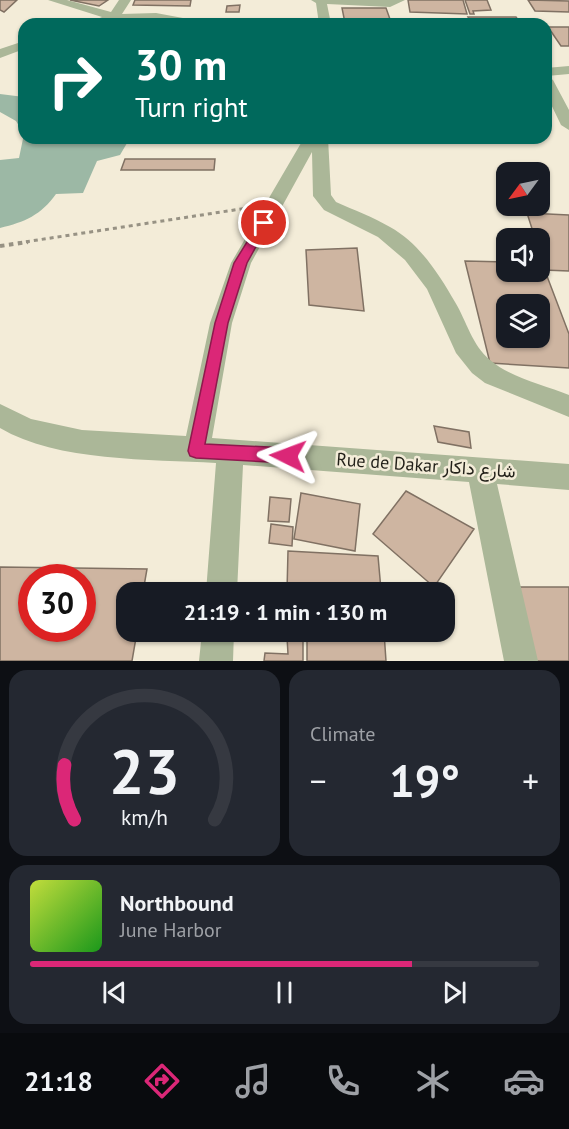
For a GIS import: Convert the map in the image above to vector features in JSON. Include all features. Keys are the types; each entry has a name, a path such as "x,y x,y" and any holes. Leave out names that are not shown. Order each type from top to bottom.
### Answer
{"street":[{"path":"54,0 114,17 167,18"},
{"path":"111,18 114,17 125,0"},
{"path":"324,18 320,0 390,4 399,0"},
{"path":"552,71 569,70"},
{"path":"552,92 569,125"},
{"path":"196,451 221,323 241,263 308,144"},
{"path":"320,144 322,196 330,206 385,232 412,255 434,284 448,308 464,346 480,366 493,376 569,406"},
{"name":"Rue de Dakar شارع داكار","path":"0,415 26,430 82,442 569,477"},
{"path":"222,582 230,453"},
{"path":"480,469 521,661"},
{"path":"216,661 217,642"}],"path":[{"path":"0,246 275,203"}],"shaded area":[{"path":"0,94 18,96 18,124 0,112"},
{"path":"22,144 126,144 120,155 97,161 83,193 56,194 32,217 0,228 0,160 19,158"}],"building":[{"path":"0,0 17,0 4,12 0,10"},
{"path":"70,0 108,0 99,6"},
{"path":"135,0 191,0 190,6 133,5"},
{"path":"408,0 463,0 467,14 410,12"},
{"path":"465,0 487,0 491,10 473,11 474,14 470,14"},
{"path":"528,0 569,1 569,12 535,11"},
{"path":"240,5 239,12 226,12 227,6"},
{"path":"342,8 386,8 390,18 344,18"},
{"path":"468,17 517,18 469,18"},
{"path":"552,27 569,27 569,46 561,46 552,33"},
{"path":"125,159 215,159 214,170 121,170"},
{"path":"569,215 569,271 550,270 550,228 532,228 528,216"},
{"path":"357,248 364,311 309,305 306,250"},
{"path":"465,261 496,262 496,282 549,282 569,334 569,368 490,363"},
{"path":"434,426 469,432 471,448 438,442"},
{"path":"406,491 474,529 437,582 428,582 373,534"},
{"path":"301,493 360,504 355,551 294,539"},
{"path":"270,497 291,499 289,522 268,521"},
{"path":"271,524 293,527 292,546 269,543"},
{"path":"288,551 378,556 380,582 287,582"},
{"path":"0,567 18,567 18,642 96,642 96,568 147,569 145,582 116,582 116,642 135,642 132,661 0,661"},
{"path":"509,587 569,587 569,661 527,661"},
{"path":"287,642 303,642 303,661 264,661 265,653 288,654"},
{"path":"307,642 385,642 386,661 307,661"}],"route":[{"path":"264,223 241,263 221,323 196,451 288,456"}]}
